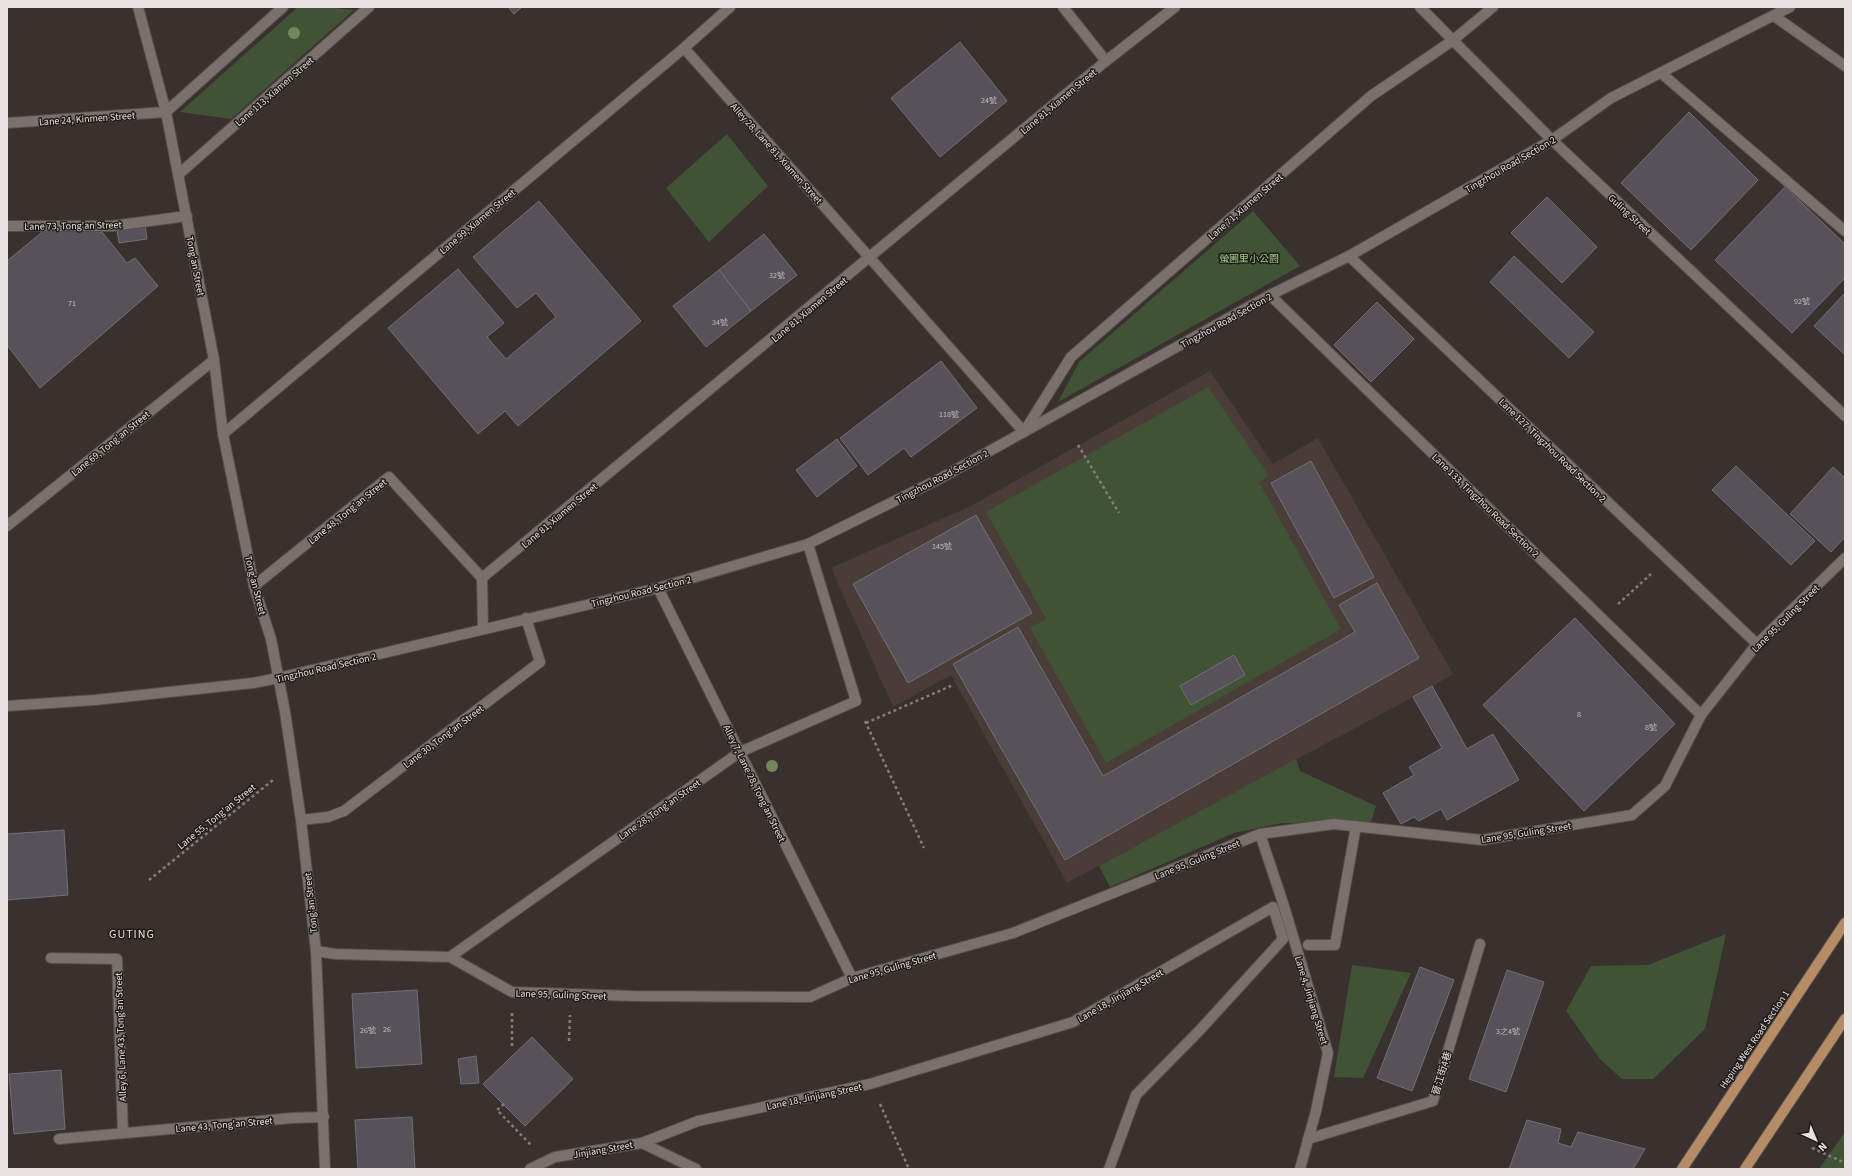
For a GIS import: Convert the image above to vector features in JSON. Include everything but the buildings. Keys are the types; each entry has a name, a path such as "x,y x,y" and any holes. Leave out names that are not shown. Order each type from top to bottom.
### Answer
{"main road":[{"name":"Heping West Road Section 1","path":"1682,1169 1845,923"},
{"path":"1745,1169 1845,1019"}],"street":[{"name":"Tong'an Street","path":"138,7 166,112 179,174 214,360 223,434 254,586 271,639 285,712 301,820 316,951 325,1169"},
{"path":"166,112 284,7"},
{"name":"Lane 113, Xiamen Street","path":"179,174 369,7"},
{"name":"Lane 99, Xiamen Street","path":"223,434 684,48 730,7"},
{"path":"1062,7 1106,61"},
{"name":"Lane 81, Xiamen Street","path":"482,578 1106,61 1175,7"},
{"name":"Guling Street","path":"1420,7 1452,41 1552,140 1845,416"},
{"name":"Lane 71, Xiamen Street","path":"1024,432 1071,357 1371,96 1452,41 1493,7"},
{"name":"Tingzhou Road Section 2","path":"7,706 95,700 253,683 278,678 483,630 526,618 658,588 808,544 941,478 1270,295 1349,256 1552,140 1610,98 1790,7"},
{"path":"1774,16 1845,66"},
{"name":"Alley 28, Lane 81, Xiamen Street","path":"684,48 1024,432"},
{"path":"1661,73 1845,231"},
{"name":"Lane 24, Kinmen Street","path":"7,123 166,112"},
{"name":"Lane 73, Tong'an Street","path":"7,226 112,226 187,216"},
{"name":"Lane 127, Tingzhou Road Section 2","path":"1349,256 1757,644"},
{"name":"Lane 133, Tingzhou Road Section 2","path":"1270,295 1701,715"},
{"name":"Lane 69, Tong'an Street","path":"7,526 214,360"},
{"name":"Lane 48, Tong'an Street","path":"254,586 388,477 482,578"},
{"path":"808,544 856,701"},
{"name":"Lane 95, Guling Street","path":"450,957 512,992 633,996 810,996 852,978 1012,933 1260,834 1334,824 1482,840 1632,815 1665,786 1701,715 1757,644 1845,558"},
{"path":"482,578 483,630"},
{"name":"Alley 7, Lane 28, Tong'an Street","path":"658,588 852,978"},
{"name":"Lane 30, Tong'an Street","path":"301,820 328,817 344,811 540,662 526,618"},
{"name":"Lane 28, Tong'an Street","path":"450,957 740,752 856,701"},
{"path":"1308,945 1335,945 1356,826"},
{"name":"Lane 4, Jinjiang Street","path":"1260,834 1283,903 1328,1053 1300,1169"},
{"name":"Lane 18, Jinjiang Street","path":"642,1143 698,1121 870,1084 1073,1022 1273,907 1283,939 1199,1031 1136,1095 1109,1169"},
{"name":"晉江街4巷","path":"1308,1139 1433,1101 1480,944"},
{"path":"316,951 335,954 450,957"},
{"name":"Alley 6, Lane 43, Tong'an Street","path":"51,958 117,959 123,1133"},
{"name":"Lane 43, Tong'an Street","path":"59,1139 324,1116"},
{"name":"Jinjiang Street","path":"530,1169 555,1157 642,1143 696,1169"}],"path":[{"path":"1078,445 1119,513"},
{"path":"1602,619 1667,558"},
{"path":"866,723 953,685"},
{"path":"856,701 924,848"},
{"name":"Lane 55, Tong'an Street","path":"149,880 273,780 292,762"},
{"path":"512,992 512,1047"},
{"path":"870,1084 909,1169"},
{"path":"504,1104 497,1110 547,1161"},
{"path":"1812,1148 1845,1163"}],"shaded area":[{"path":"1210,371 1273,464 1318,438 1453,674 1433,686 1467,748 1493,734 1519,780 1447,820 1441,809 1419,821 1414,817 1401,824 1383,793 1414,775 1442,748 1413,697 1067,883 951,675 893,707 831,568 971,506"}],"green space":[{"path":"298,7 325,7 354,10 231,119 180,112"},
{"path":"727,134 768,186 709,242 666,188"},
{"name":"螢圃里小公園","path":"1253,211 1300,266 1058,402 1079,362"},
{"path":"1208,387 1269,476 1259,482 1341,629 1106,763 1030,628 1046,619 986,512","holes":["1234,655 1245,675 1191,705 1180,686"]},
{"path":"1296,759 1300,771 1376,806 1371,822 1282,823 1234,833 1110,887 1099,866"},
{"path":"1726,934 1705,1029 1653,1079 1622,1079 1600,1059 1566,1011 1591,966 1648,965"},
{"path":"1352,965 1411,973 1363,1078 1334,1077"},
{"path":"1845,1132 1845,1169 1819,1169"}],"district":[{"name":"GUTING","path":"132,934"}]}
